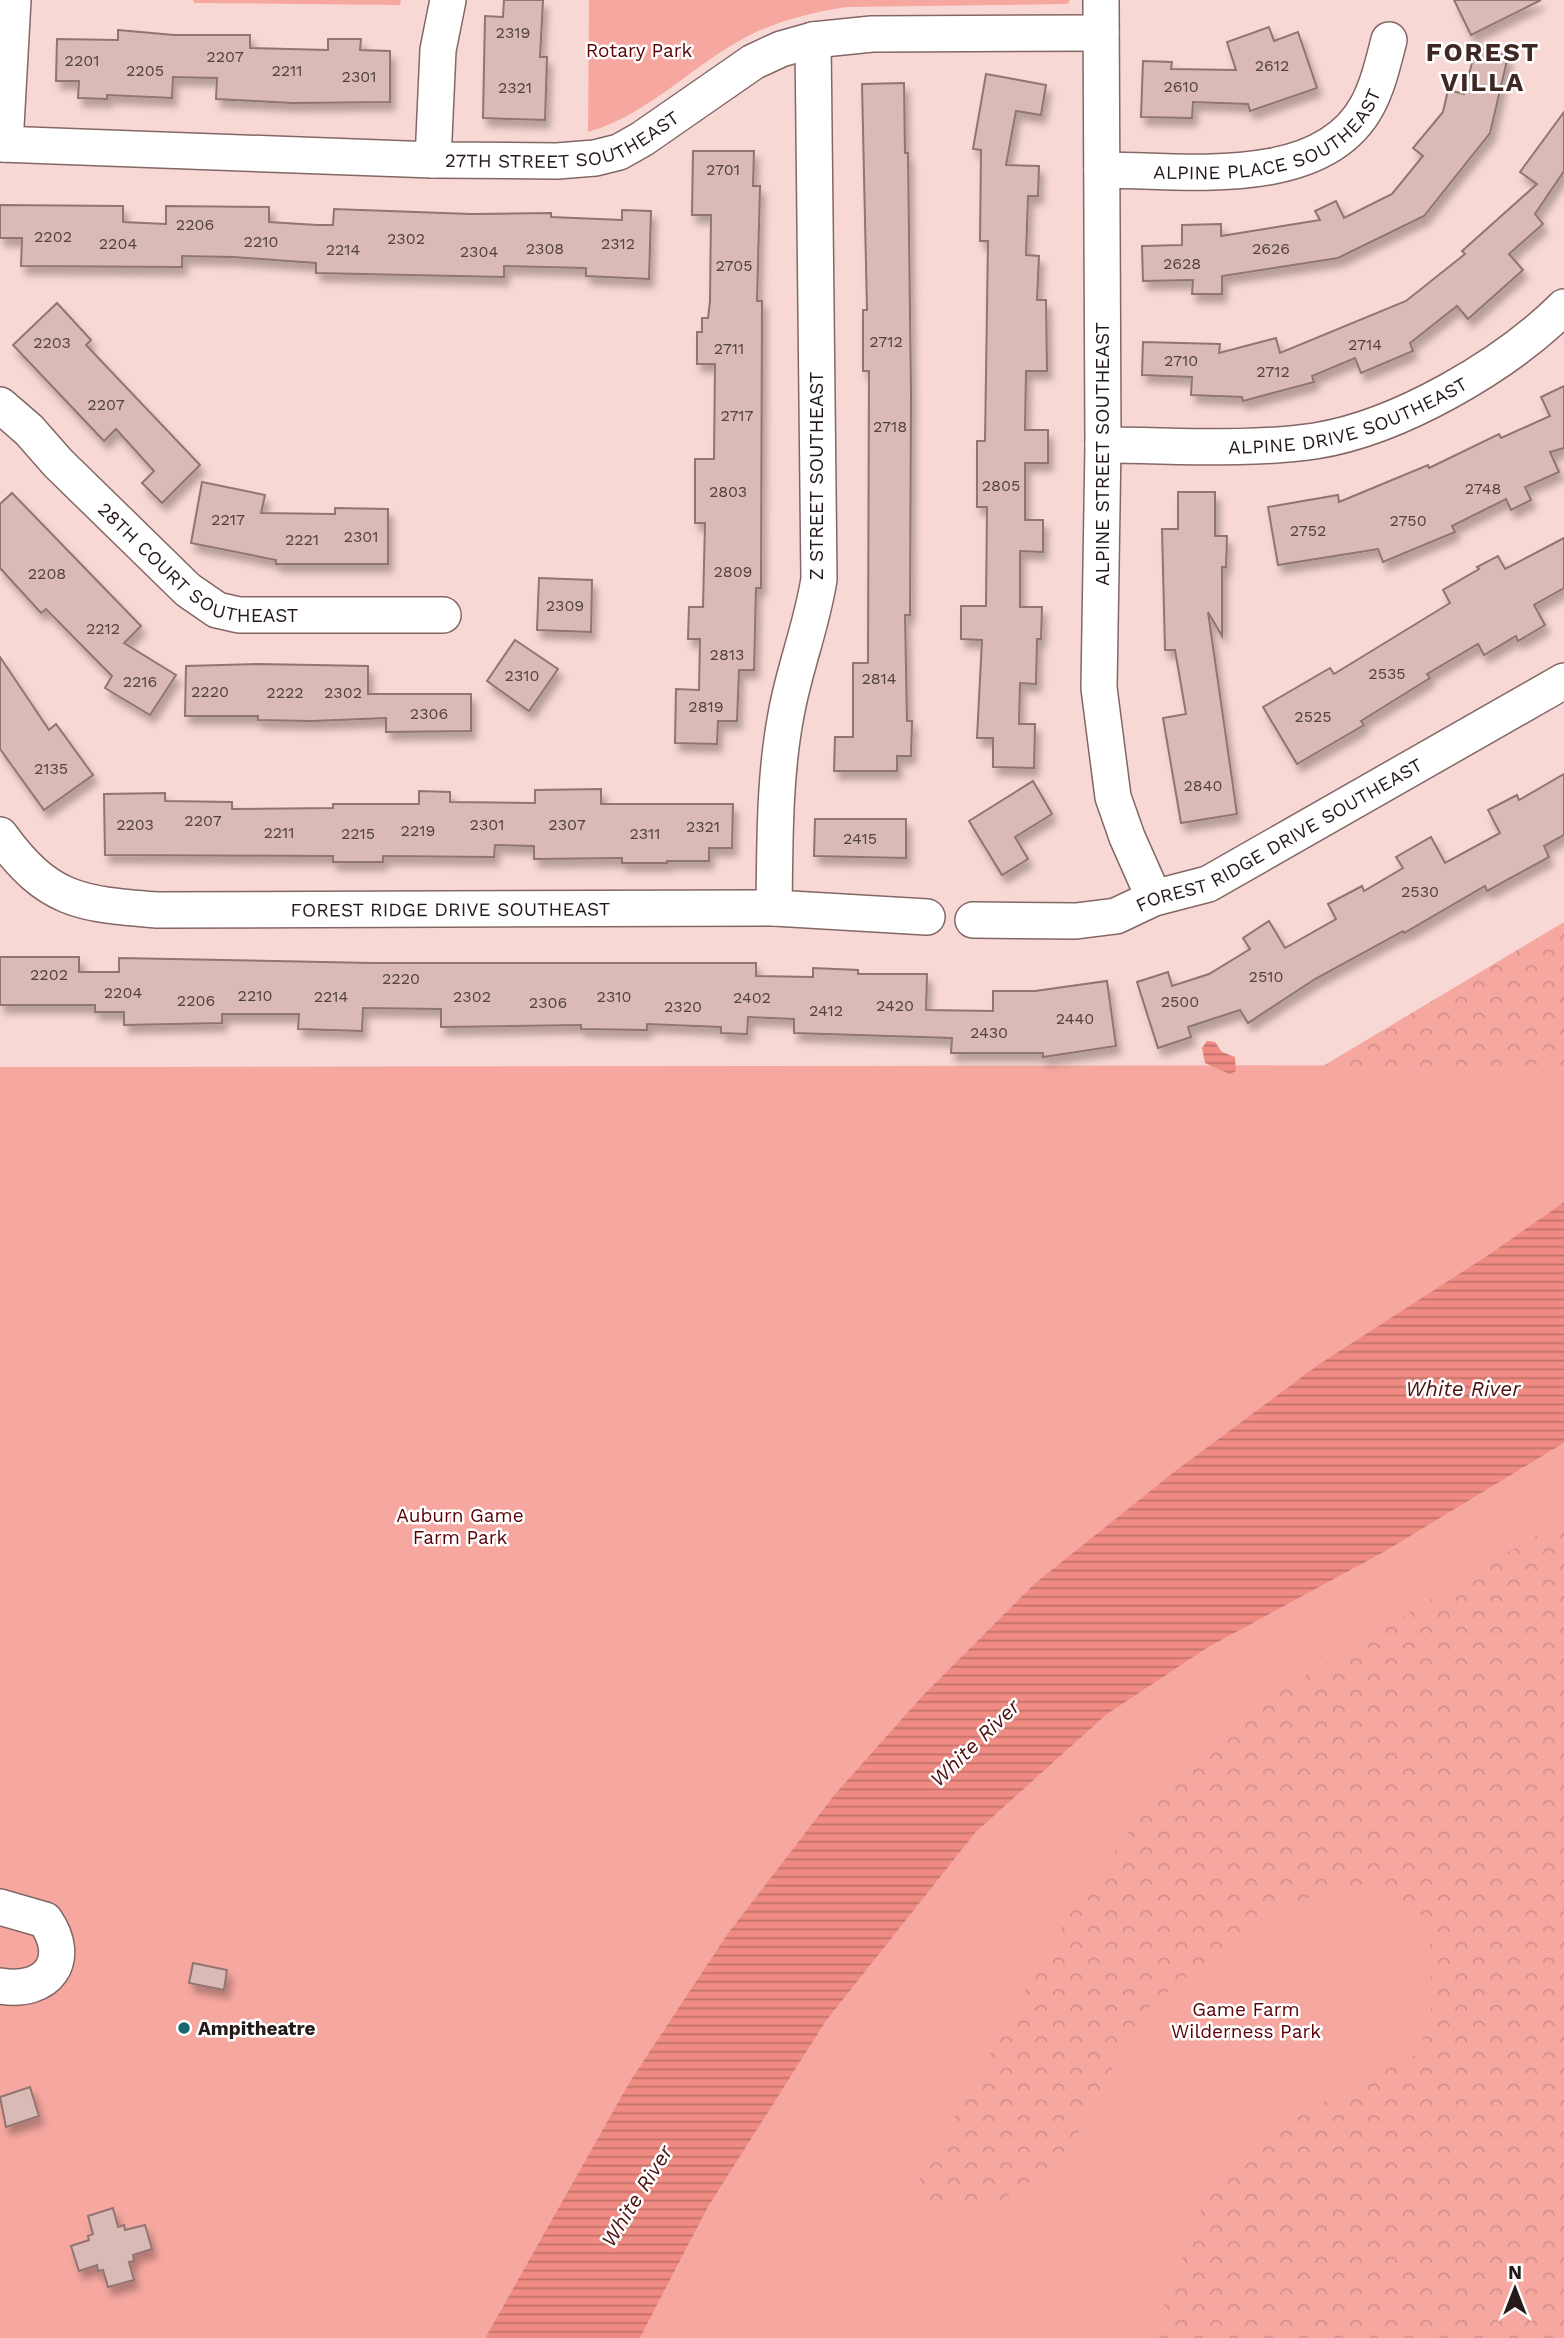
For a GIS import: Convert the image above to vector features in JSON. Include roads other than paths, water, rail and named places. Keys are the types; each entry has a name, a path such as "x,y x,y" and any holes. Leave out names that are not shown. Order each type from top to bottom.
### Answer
{"street":[{"path":"2,144 13,0"},
{"path":"433,160 438,50 448,0"},
{"name":"27TH STREET SOUTHEAST","path":"2,144 433,160 557,161 619,152 753,62 781,49 813,40 1101,17"},
{"name":"ALPINE STREET SOUTHEAST","path":"1101,17 1103,445 1099,688 1113,797 1126,837 1154,898"},
{"name":"Z STREET SOUTHEAST","path":"774,908 780,753 786,713 813,614 819,579 813,40"},
{"name":"ALPINE PLACE SOUTHEAST","path":"1102,170 1257,170 1293,163 1339,137 1366,108 1389,40"},
{"name":"ALPINE DRIVE SOUTHEAST","path":"1103,445 1275,446 1318,440 1385,420 1447,392 1508,357 1564,307"},
{"name":"28TH COURT SOUTHEAST","path":"0,405 30,430 58,463 188,590 217,610 239,615 443,615"},
{"name":"FOREST RIDGE DRIVE SOUTHEAST","path":"972,920 1076,921 1116,916 1154,898 1208,884 1564,681"},
{"name":"FOREST RIDGE DRIVE SOUTHEAST","path":"0,835 19,862 41,882 88,904 157,910 774,908 927,917"},
{"path":"0,1907 45,1920 56,1935 56,1955 51,1971 40,1983 20,1989 0,1986"}],"water":[{"path":"1207,1041 1215,1042 1222,1052 1235,1057 1236,1071 1230,1074 1205,1063 1202,1048"},
{"name":"White River","path":"1564,1202 1564,1443 1384,1552 1207,1648 1106,1715 976,1832 826,2021 708,2207 640,2338 485,2338 630,2081 728,1933 835,1794 923,1695 1033,1585 1174,1472 1318,1365 1490,1254"}],"place":[{"name":"Ampitheatre","path":"184,2028"}],"district":[{"name":"FOREST VILLA","path":"1483,67"}],"park label":[{"name":"Rotary Park","path":"639,50"},
{"name":"Auburn Game Farm Park","path":"460,1526"},
{"name":"Game Farm Wilderness Park","path":"1246,2020"}]}
